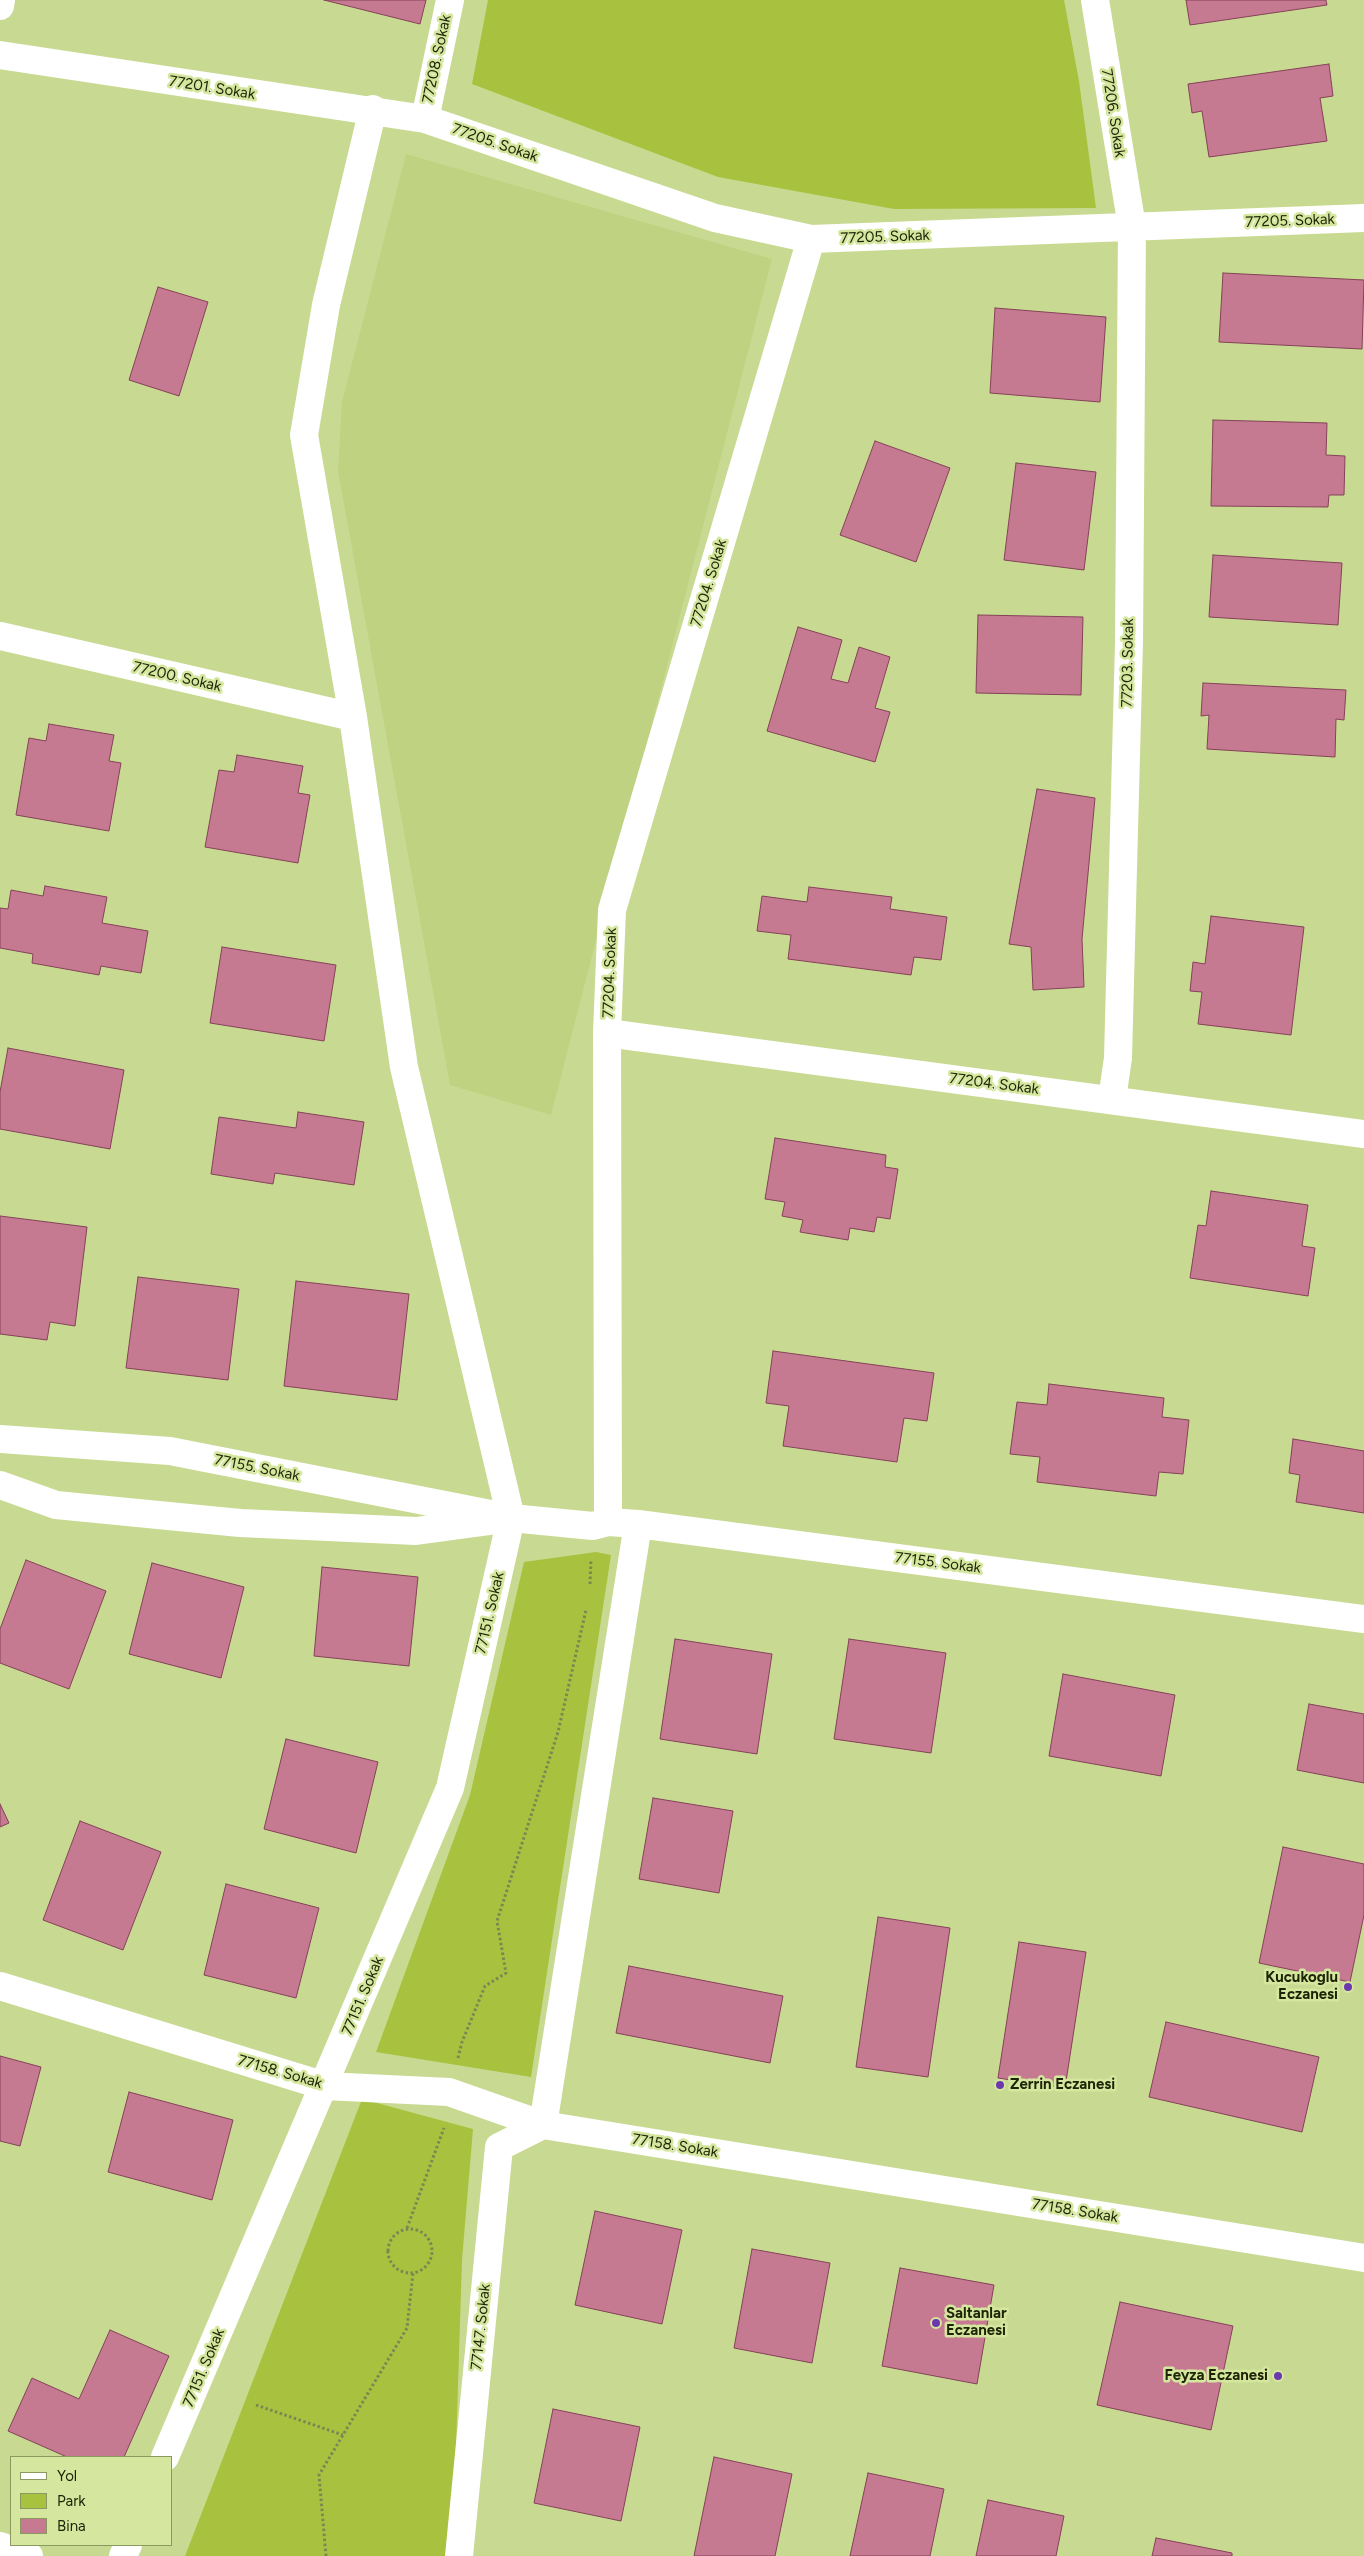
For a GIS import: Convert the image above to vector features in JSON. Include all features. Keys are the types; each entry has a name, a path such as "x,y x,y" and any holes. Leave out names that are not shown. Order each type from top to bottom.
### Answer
{"street":[{"path":"0,6 1,0"},
{"name":"77208. Sokak","path":"425,119 450,0"},
{"name":"77206. Sokak","path":"1094,0 1132,227"},
{"name":"77201. Sokak","path":"0,55 335,107 374,109 425,119"},
{"path":"374,109 326,305 304,435 353,717 404,1067 512,1518"},
{"name":"77205. Sokak","path":"425,119 715,218 811,239 1364,218"},
{"name":"77203. Sokak","path":"1112,1099 1118,1058 1129,642 1132,227"},
{"name":"77204. Sokak","path":"811,239 612,910 607,1033 1364,1134"},
{"name":"77200. Sokak","path":"0,636 353,717"},
{"path":"607,1033 608,1522"},
{"name":"77155. Sokak","path":"0,1439 170,1451 512,1518 593,1526 608,1522 638,1524 1364,1619"},
{"name":"77155. Sokak","path":"0,1485 56,1504 240,1523 416,1531 512,1518"},
{"name":"77151. Sokak","path":"166,2456 450,1788 512,1518"},
{"path":"543,2125 638,1524"},
{"name":"77158. Sokak","path":"0,1986 325,2086 450,2092 543,2125 1364,2258"},
{"name":"77147. Sokak","path":"459,2556 499,2147 543,2125"},
{"path":"0,2546 29,2556"}],"path":[{"path":"462,2042 485,1986 506,1973 497,1921 558,1732 587,1603"},
{"path":"407,2228 443,2130"},
{"path":"407,2228 420,2231 430,2241 432,2255 425,2267 413,2273 401,2272 392,2264 387,2254 389,2242 396,2233 407,2228"},
{"path":"326,2556 319,2474 407,2328 413,2273"},
{"path":"256,2405 343,2434"}],"shaded area":[{"path":"406,154 772,259 551,1115 450,1085 338,471 342,402"}],"green space":[{"path":"488,0 1064,0 1079,81 1096,208 894,209 718,177 472,84"},
{"path":"596,1552 611,1555 531,2077 376,2052 470,1795 524,1562"},
{"path":"362,2099 473,2129 462,2260 455,2480 446,2556 185,2556"}],"building":[{"path":"324,0 426,0 420,24"},
{"path":"1186,0 1326,0 1327,5 1190,25"},
{"path":"1329,64 1333,96 1320,98 1327,141 1209,157 1202,111 1192,113 1188,84"},
{"path":"1223,273 1364,280 1362,349 1219,342"},
{"path":"158,287 208,302 179,396 129,380"},
{"path":"995,308 1106,317 1100,402 990,393"},
{"path":"1213,420 1327,423 1326,455 1345,456 1344,495 1329,495 1328,507 1211,506"},
{"path":"875,441 950,468 916,562 840,535"},
{"path":"1016,463 1096,472 1084,570 1004,560"},
{"path":"1213,555 1342,563 1338,625 1209,617"},
{"path":"978,615 1083,617 1081,695 976,693"},
{"path":"798,627 842,640 831,679 848,683 859,647 890,657 875,708 890,712 875,762 767,731"},
{"path":"1203,683 1346,690 1344,720 1336,719 1335,757 1207,749 1209,715 1201,716"},
{"path":"49,724 114,735 109,761 121,763 109,831 16,815 29,738 46,741"},
{"path":"237,755 303,766 298,793 310,795 298,863 205,847 219,770 234,772"},
{"path":"1037,789 1095,798 1082,939 1084,987 1033,990 1031,947 1009,944"},
{"path":"45,886 107,897 102,923 148,931 141,973 101,966 99,975 32,963 33,954 0,948 0,908 8,909 11,890 43,896"},
{"path":"809,887 892,897 890,909 947,917 941,960 914,957 911,975 788,959 791,935 757,931 762,896 807,902"},
{"path":"1211,916 1304,927 1291,1035 1198,1024 1202,992 1190,991 1193,962 1205,964"},
{"path":"222,947 336,965 324,1041 210,1023"},
{"path":"8,1048 124,1070 110,1149 0,1129 0,1092"},
{"path":"298,1112 364,1122 354,1185 275,1173 273,1184 211,1174 219,1117 296,1128"},
{"path":"775,1138 886,1155 885,1167 898,1169 890,1219 877,1217 874,1232 850,1228 848,1240 800,1232 803,1220 782,1216 785,1202 765,1199"},
{"path":"1211,1191 1308,1205 1302,1246 1315,1248 1308,1296 1190,1278 1198,1225 1206,1226"},
{"path":"0,1216 87,1227 75,1326 50,1322 47,1340 0,1334"},
{"path":"138,1277 239,1289 228,1380 126,1368"},
{"path":"296,1281 409,1294 397,1400 284,1386"},
{"path":"773,1351 934,1373 927,1421 904,1418 897,1462 783,1446 789,1406 766,1403"},
{"path":"1049,1384 1164,1398 1162,1417 1189,1420 1183,1474 1159,1472 1156,1496 1037,1482 1040,1457 1010,1454 1017,1402 1047,1405"},
{"path":"1293,1439 1364,1451 1364,1513 1296,1502 1300,1475 1289,1473"},
{"path":"26,1560 106,1591 69,1689 0,1663 0,1629"},
{"path":"152,1563 244,1587 221,1678 129,1654"},
{"path":"322,1567 418,1577 409,1666 314,1656"},
{"path":"675,1639 772,1654 757,1754 660,1739"},
{"path":"849,1639 946,1653 931,1753 834,1739"},
{"path":"1063,1674 1175,1695 1161,1776 1049,1756"},
{"path":"1309,1704 1364,1714 1364,1783 1297,1770"},
{"path":"286,1739 378,1762 356,1853 264,1829"},
{"path":"653,1798 733,1811 719,1893 639,1879"},
{"path":"0,1804 9,1823 0,1827"},
{"path":"80,1821 161,1852 123,1950 43,1920"},
{"path":"1283,1847 1364,1864 1364,1915 1350,1982 1259,1963"},
{"path":"226,1884 319,1908 296,1998 204,1975"},
{"path":"878,1917 950,1928 928,2077 856,2067"},
{"path":"1019,1942 1086,1952 1065,2088 998,2078"},
{"path":"629,1966 783,1996 770,2063 616,2033"},
{"path":"1166,2022 1319,2057 1302,2132 1149,2097"},
{"path":"0,2056 41,2067 20,2146 0,2141"},
{"path":"129,2092 233,2120 212,2200 108,2172"},
{"path":"595,2211 682,2230 662,2324 575,2305"},
{"path":"752,2249 830,2263 812,2363 734,2348"},
{"path":"900,2268 994,2285 977,2384 882,2366"},
{"path":"1120,2302 1233,2326 1211,2430 1097,2405"},
{"path":"110,2330 169,2356 124,2456 65,2456 8,2431 32,2378 79,2399"},
{"path":"553,2409 640,2427 621,2521 534,2503"},
{"path":"714,2457 792,2474 775,2556 694,2556"},
{"path":"868,2473 944,2489 930,2556 850,2556"},
{"path":"988,2500 1064,2516 1056,2556 976,2556"},
{"path":"1156,2538 1232,2553 1232,2556 1152,2556"}],"place":[{"name":"Kucukoglu Eczanesi","path":"1348,1987"},
{"name":"Zerrin Eczanesi","path":"1000,2085"},
{"name":"Saltanlar Eczanesi","path":"936,2323"},
{"name":"Feyza Eczanesi","path":"1278,2376"}]}
